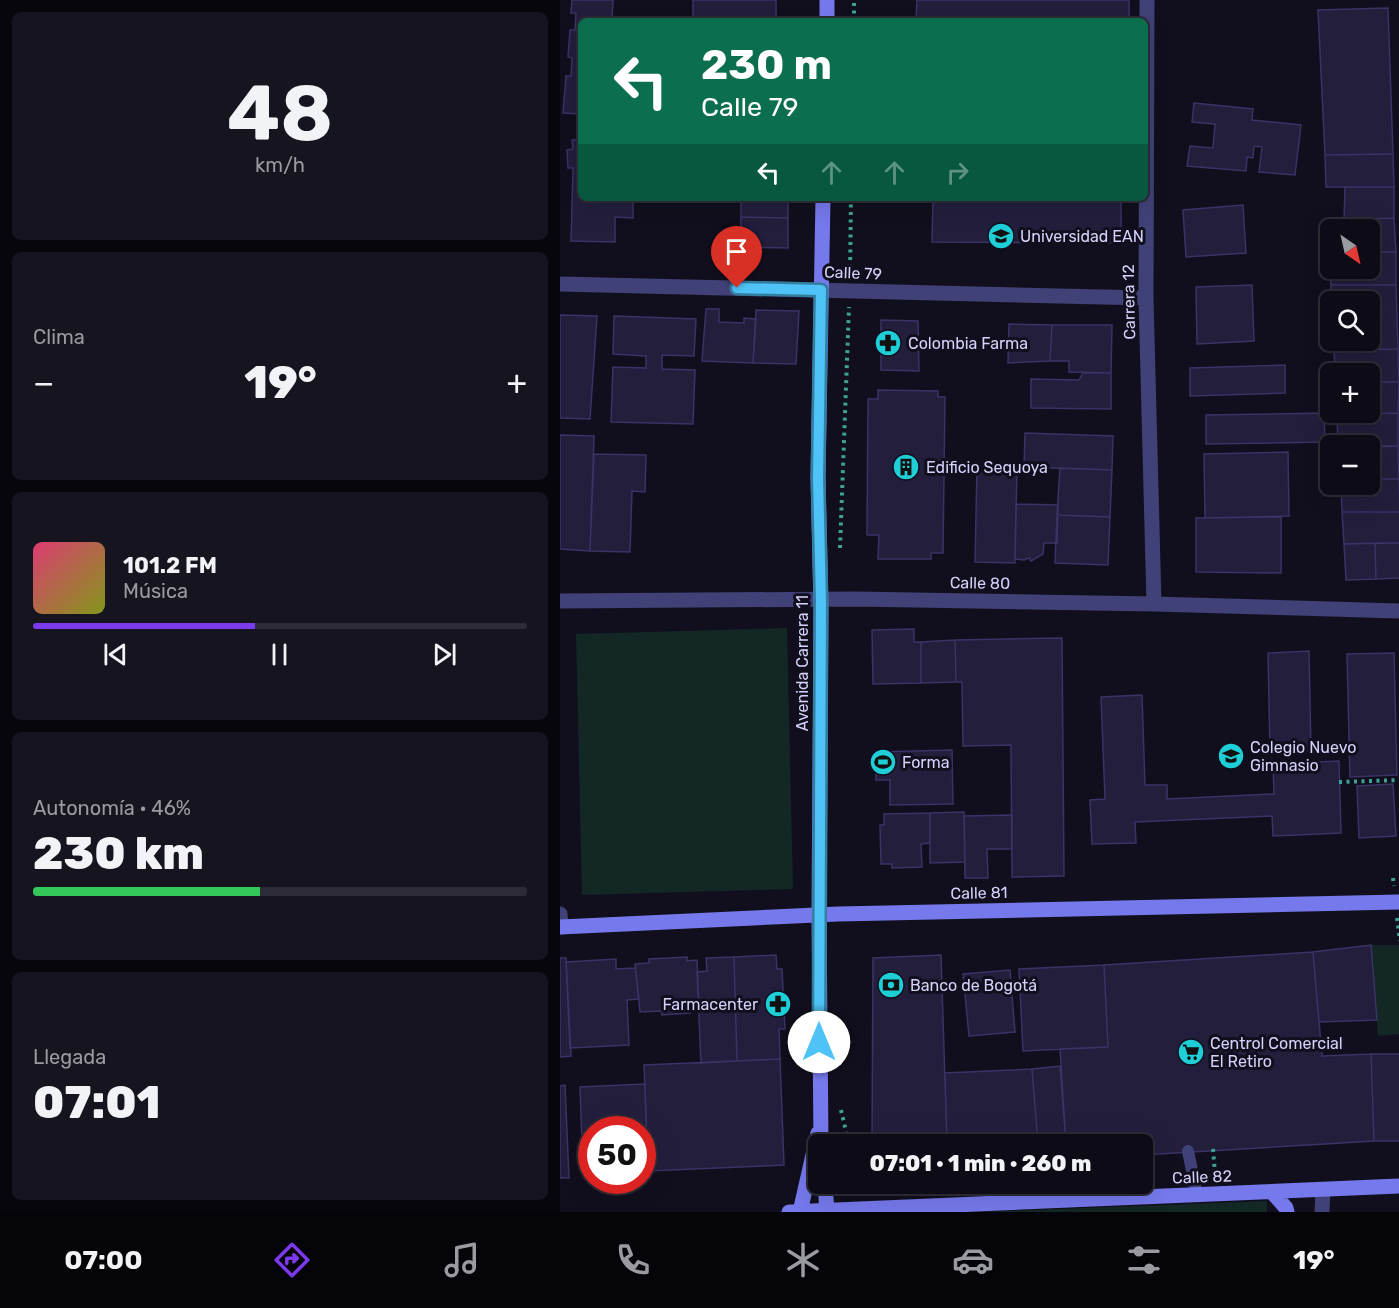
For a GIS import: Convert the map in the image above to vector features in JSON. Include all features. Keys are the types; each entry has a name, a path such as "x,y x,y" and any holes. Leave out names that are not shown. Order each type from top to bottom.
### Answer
{"main road":[{"path":"827,0 827,18"},
{"name":"Avenida Carrera 11","path":"820,1134 821,601 818,478 823,201"},
{"name":"Calle 81","path":"560,927 819,915 1400,902"},
{"name":"Avenida Carrera 11","path":"800,1212 820,1127"},
{"name":"Calle 82","path":"789,1212 1400,1186"},
{"path":"1272,1192 1287,1212"},
{"path":"826,1194 827,1211"}],"street":[{"name":"Carrera 12","path":"1147,0 1147,18"},
{"name":"Carrera 12","path":"1146,201 1146,298 1154,604"},
{"name":"Calle 79","path":"560,284 1146,298"},
{"name":"Calle 80","path":"560,601 821,601 838,599 1400,611"},
{"path":"560,914 560,927"},
{"path":"1322,1212 1323,1190"}],"lane":[{"path":"1188,1151 1197,1195"}],"path":[{"path":"854,0 854,18"},
{"path":"840,553 850,291 851,201"},
{"path":"1339,782 1400,780"},
{"path":"1213,1149 1215,1174"}],"green space":[{"path":"787,628 793,889 582,895 576,634"},
{"path":"1371,945 1399,945 1399,1034 1378,1036"},
{"path":"1267,1201 1267,1212 975,1212"}],"building":[{"path":"572,0 613,0 612,18 578,18 578,114 563,113 566,76 571,76 572,58 568,57 570,30 575,30 576,13 571,13"},
{"path":"693,0 776,0 776,18 693,18"},
{"path":"917,0 1129,0 1129,18 916,18"},
{"path":"1388,8 1393,154 1325,155 1318,10"},
{"path":"1194,103 1253,109 1252,120 1301,125 1295,175 1259,172 1262,147 1254,146 1253,158 1247,157 1246,171 1187,166 1190,146 1213,148 1215,124 1192,122"},
{"path":"572,140 578,140 578,201 633,201 633,218 615,217 615,242 571,241 573,168 568,168 567,150 573,149"},
{"path":"1393,154 1394,187 1326,187 1325,155"},
{"path":"1345,187 1394,187 1394,218 1344,219"},
{"path":"741,201 788,201 788,218 741,217"},
{"path":"933,201 1121,201 1121,243 932,242"},
{"path":"1243,205 1246,253 1186,257 1183,210"},
{"path":"741,217 788,218 788,248 740,247"},
{"path":"1394,218 1396,252 1380,252 1380,219 1369,219"},
{"path":"1380,252 1396,252 1396,285 1331,285 1331,279 1380,279"},
{"path":"1252,285 1254,341 1197,344 1196,287"},
{"path":"1331,285 1396,285 1398,349 1380,349 1380,291 1331,291"},
{"path":"706,309 719,309 719,322 744,323 744,318 756,319 753,363 702,361"},
{"path":"756,310 799,311 796,364 753,363"},
{"path":"560,315 597,316 590,419 560,418"},
{"path":"614,316 696,319 694,356 662,355 662,369 695,370 693,424 611,422 613,367 646,368 646,356 613,354"},
{"path":"881,320 918,321 919,371 881,370"},
{"path":"1009,324 1052,325 1050,361 1008,363"},
{"path":"1052,325 1112,325 1111,373 1069,372 1069,361 1050,361"},
{"path":"1398,349 1399,382 1380,382 1380,363 1335,363 1334,351"},
{"path":"1285,365 1285,393 1190,396 1190,368"},
{"path":"1083,373 1111,373 1111,409 1031,408 1031,379 1079,380"},
{"path":"1380,382 1399,382 1398,413 1380,414"},
{"name":"Edificio Sequoya","path":"878,390 938,391 938,397 945,397 943,553 931,553 931,559 878,559 879,535 867,535 868,399 878,399"},
{"path":"1320,413 1320,423 1324,423 1325,435 1320,435 1320,442 1206,444 1206,415"},
{"path":"1398,413 1398,446 1380,446 1380,435 1338,435 1337,423 1380,423 1380,414"},
{"path":"1025,433 1113,436 1112,470 1024,467"},
{"path":"560,435 594,436 590,551 560,549"},
{"path":"1398,446 1399,479 1380,479 1380,447"},
{"path":"1288,452 1289,516 1205,518 1204,454"},
{"path":"594,454 646,455 645,492 632,491 630,552 590,551"},
{"path":"977,467 1017,468 1015,563 975,562"},
{"path":"1060,468 1112,470 1110,517 1057,515"},
{"path":"1380,479 1399,479 1400,512 1342,512 1341,495 1380,495"},
{"path":"1016,504 1058,505 1057,543 1044,543 1043,554 1031,561 1029,558 1015,559"},
{"path":"1342,512 1400,512 1400,543 1344,544"},
{"path":"1057,515 1110,517 1108,565 1055,563"},
{"path":"1281,517 1281,573 1196,572 1196,518"},
{"path":"1375,543 1400,543 1400,578 1376,579"},
{"path":"1375,543 1376,579 1346,580 1344,544"},
{"path":"914,629 914,642 921,642 921,683 873,684 872,630"},
{"path":"1062,638 1064,876 1012,877 1011,745 963,746 962,682 956,682 955,640"},
{"path":"955,640 956,682 921,683 921,642"},
{"path":"1309,651 1311,751 1270,752 1268,653"},
{"path":"1394,653 1397,775 1350,777 1347,654"},
{"path":"1142,695 1145,785 1167,785 1167,799 1274,794 1273,764 1339,761 1341,833 1273,836 1272,816 1135,822 1136,843 1092,844 1090,800 1105,799 1101,697"},
{"path":"952,750 953,804 890,805 890,780 876,780 876,752"},
{"path":"1393,784 1396,836 1359,838 1357,786"},
{"path":"964,812 965,862 930,863 930,813"},
{"path":"930,813 930,843 921,844 922,867 892,868 892,864 881,864 880,825 884,825 884,814"},
{"path":"1012,815 1012,849 987,849 988,878 965,878 964,816"},
{"path":"1371,945 1377,1020 1319,1022 1313,952"},
{"name":"Centrol Comercial El Retiro","path":"1313,952 1322,1056 1371,1054 1374,1141 1153,1154 1153,1134 1065,1134 1060,1049 1108,1047 1104,965"},
{"path":"776,955 777,969 782,969 785,1029 779,1029 780,1059 737,1061 734,957"},
{"path":"941,955 947,1134 872,1134 873,958"},
{"path":"687,957 687,961 697,960 699,1009 690,1010 690,1013 662,1015 662,1011 640,1012 635,964 649,963 649,959"},
{"path":"734,957 737,1061 701,1063 697,972 707,971 706,958"},
{"path":"560,958 566,958 571,1056 560,1057"},
{"path":"616,959 616,969 635,968 639,999 627,1000 629,1045 570,1048 566,962"},
{"path":"1104,965 1108,1047 1023,1051 1019,969"},
{"path":"1010,970 1015,1032 969,1036 963,974"},
{"path":"1371,1054 1400,1054 1400,1141 1374,1141"},
{"path":"780,1059 784,1165 656,1171 656,1116 646,1116 644,1065"},
{"path":"1060,1066 1065,1134 1037,1134 1032,1069"},
{"path":"1032,1069 1037,1134 947,1134 945,1073"},
{"path":"645,1084 646,1116 581,1116 580,1087"},
{"path":"565,1085 569,1178 560,1178 560,1086"}],"place":[{"name":"Universidad EAN","path":"1001,236"},
{"name":"Colombia Farma","path":"888,343"},
{"name":"Edificio Sequoya","path":"906,467"},
{"name":"Colegio Nuevo Gimnasio","path":"1231,756"},
{"name":"Forma","path":"883,762"},
{"name":"Banco de Bogotá","path":"891,985"},
{"name":"Farmacenter","path":"778,1004"},
{"name":"Centrol Comercial El Retiro","path":"1191,1052"}],"route":[{"path":"737,288 821,290 818,478 821,601 819,1042"}]}
